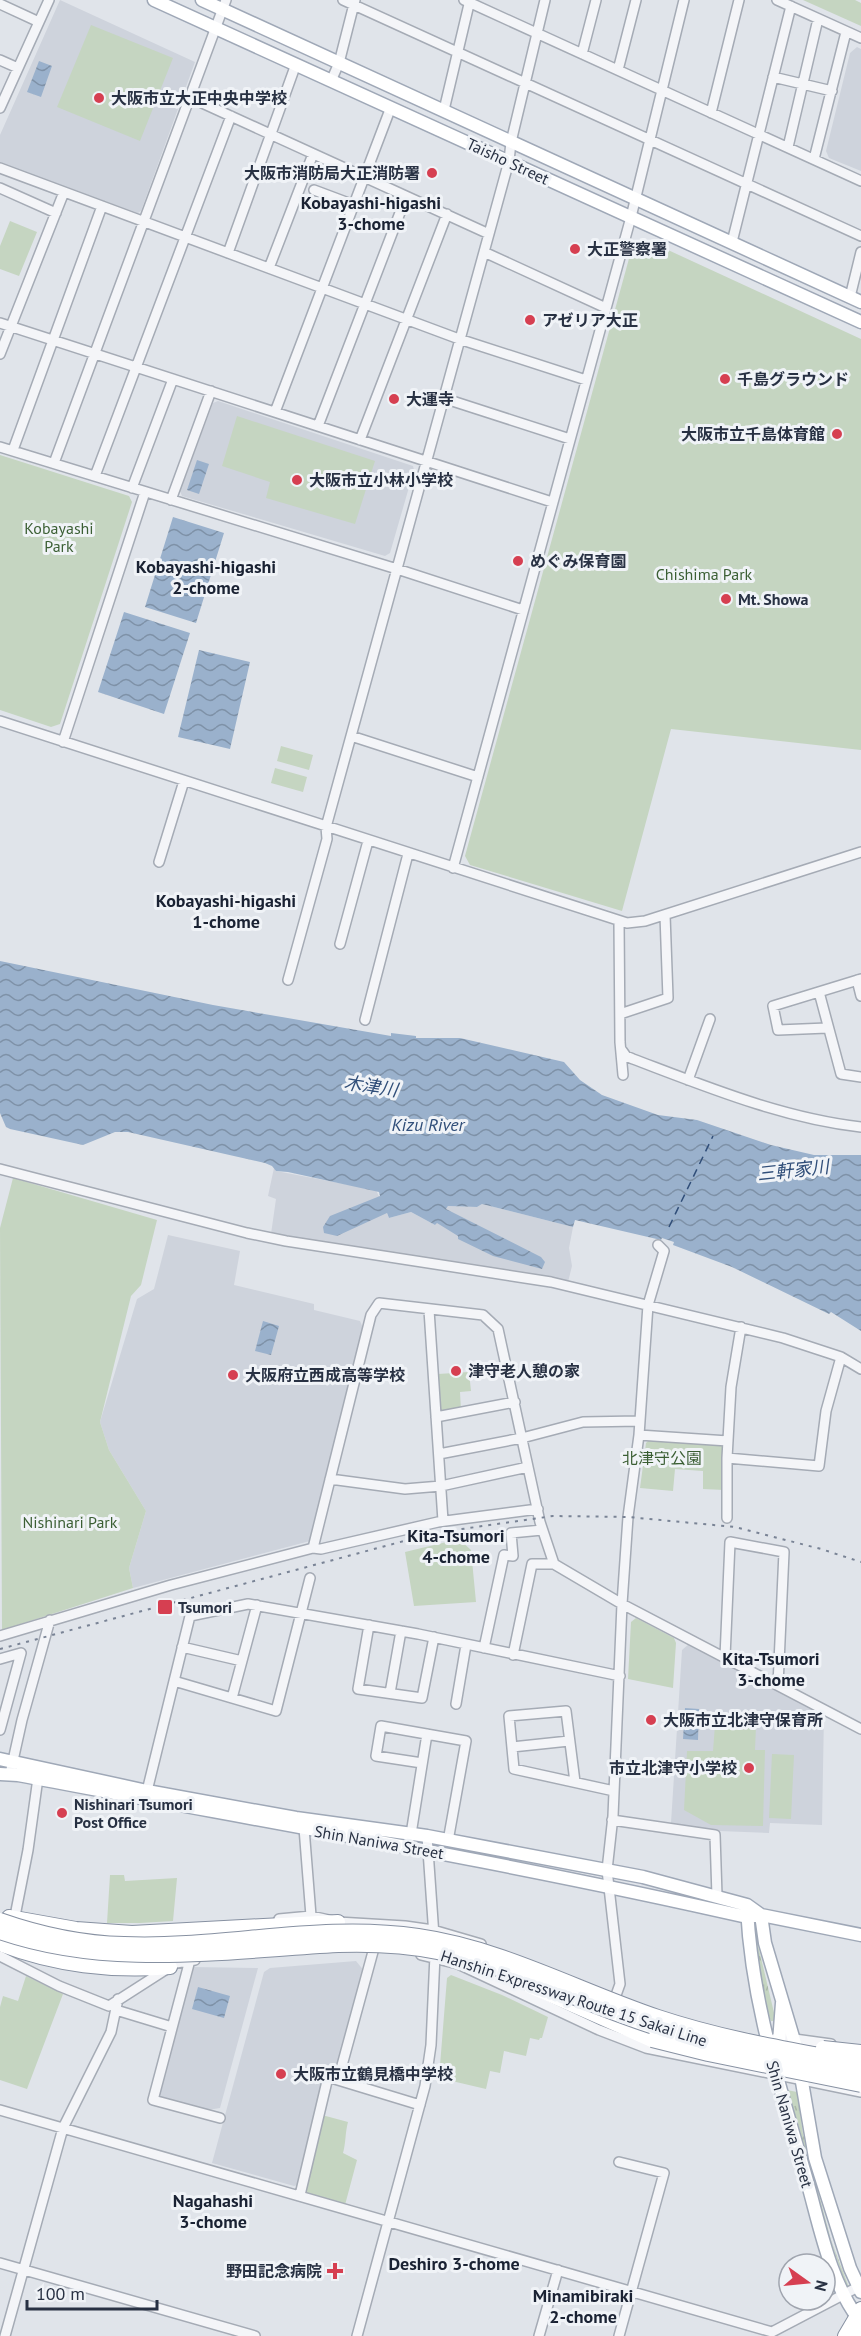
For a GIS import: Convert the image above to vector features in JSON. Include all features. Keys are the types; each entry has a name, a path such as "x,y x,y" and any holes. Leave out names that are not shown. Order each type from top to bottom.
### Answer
{"highway":[{"path":"0,1915 76,1929 132,1933 307,1920 338,1922"},
{"name":"Hanshin Expressway Route 15 Sakai Line","path":"0,1915 45,1934 126,1944 338,1932 416,1935 448,1941 491,1954 658,2017 719,2035 861,2063"},
{"name":"Hanshin Expressway Route 15 Sakai Line","path":"0,1932 52,1947 118,1955 154,1956 367,1944 414,1948 461,1957 626,2018 685,2037 861,2074"},
{"path":"0,1944 37,1956 79,1964 147,1969 170,1966"},
{"path":"461,1957 652,2040 708,2055 861,2085"},
{"path":"719,2035 861,2050"},
{"path":"845,2336 860,2317"},
{"path":"858,2336 861,2332"}],"main road":[{"name":"Taisho Street","path":"154,0 861,322"},
{"name":"Taisho Street","path":"202,0 224,4 339,63 856,299"},
{"path":"0,1759 10,1769"},
{"name":"Shin Naniwa Street","path":"10,1769 38,1778 304,1824 427,1836 643,1876 717,1896 747,1911"},
{"name":"Shin Naniwa Street","path":"10,1769 147,1791 426,1851 747,1911 861,1935"},
{"name":"Shin Naniwa Street","path":"747,1911 766,2041 775,2075 827,2249 845,2294 860,2317"},
{"name":"Shin Naniwa Street","path":"761,1915 765,1943 795,2043 815,2158 859,2289"},
{"path":"775,2075 783,1999"}],"street":[{"path":"0,108 49,0"},
{"path":"343,0 354,3 861,236"},
{"path":"288,980 327,839 326,827 509,161 511,142 545,0"},
{"path":"582,54 596,0"},
{"path":"618,70 636,0"},
{"path":"453,868 631,217 684,0"},
{"path":"711,113 739,0"},
{"path":"777,0 861,39"},
{"path":"444,110 468,1 861,181"},
{"path":"331,81 339,63 354,3"},
{"path":"0,4 39,22"},
{"path":"54,463 224,4"},
{"path":"732,242 791,6"},
{"path":"788,147 818,19"},
{"path":"814,159 846,32"},
{"path":"0,60 18,68"},
{"path":"228,252 296,64"},
{"path":"774,77 832,91"},
{"path":"189,97 489,234"},
{"path":"275,412 391,107"},
{"path":"95,476 231,116"},
{"path":"269,268 313,154"},
{"path":"0,168 459,339 586,380"},
{"path":"0,188 56,213"},
{"path":"314,190 354,206"},
{"path":"0,354 64,192"},
{"path":"318,426 406,197"},
{"path":"13,450 102,206"},
{"path":"360,440 447,214"},
{"path":"484,252 606,308"},
{"path":"856,299 861,252"},
{"path":"0,322 552,502"},
{"path":"132,488 173,379"},
{"path":"171,500 211,391"},
{"path":"443,398 570,439"},
{"path":"0,447 523,610"},
{"path":"63,742 145,492"},
{"path":"0,721 619,922 635,923 664,915 861,852"},
{"path":"351,736 478,777"},
{"path":"159,862 184,782"},
{"path":"340,944 368,841"},
{"path":"365,1020 408,854"},
{"path":"620,1014 668,998 664,915"},
{"path":"619,922 623,1075"},
{"path":"827,1028 778,1030 773,1006 859,980 861,996"},
{"path":"819,992 841,1074 861,1077"},
{"path":"688,1080 710,1019"},
{"path":"621,1049 626,1056 633,1059 786,1113 861,1127"},
{"path":"0,1169 247,1233 309,1245 551,1282 783,1338 841,1357 861,1369"},
{"path":"615,1998 620,1984 607,1870 614,1791 622,1604 628,1517 639,1435 648,1305 664,1251 658,1245"},
{"path":"313,1548 371,1315 379,1303 483,1316 498,1329 542,1530 554,1564"},
{"path":"429,1310 443,1521"},
{"path":"727,1518 727,1458 731,1387 741,1327"},
{"path":"727,1458 819,1466 826,1411 841,1357"},
{"path":"436,1417 515,1402"},
{"path":"439,1454 522,1438 583,1422 639,1421"},
{"path":"639,1435 728,1440"},
{"path":"330,1479 405,1489 441,1486 528,1467"},
{"path":"0,1636 171,1585 313,1548 321,1549 443,1521 538,1509"},
{"path":"484,1648 504,1555 513,1556 511,1533 542,1530"},
{"path":"725,1657 730,1542 784,1552 778,1685"},
{"path":"513,1655 532,1564 554,1564 622,1604 861,1729"},
{"path":"174,1681 276,1711 310,1578"},
{"path":"147,1791 190,1616 248,1604 257,1605 434,1637 620,1676"},
{"path":"232,1698 257,1605"},
{"path":"10,1769 50,1620"},
{"path":"369,1625 358,1689 422,1698 434,1637"},
{"path":"390,1694 401,1631"},
{"path":"456,1704 466,1645"},
{"path":"182,1647 242,1661"},
{"path":"0,1659 21,1653 0,1730"},
{"path":"574,1782 566,1711 509,1716 514,1769 614,1791"},
{"path":"422,1763 376,1756 381,1726 466,1741 448,1840"},
{"path":"411,1834 427,1734"},
{"path":"512,1747 569,1741"},
{"path":"15,1916 28,1850 38,1778"},
{"path":"612,1820 715,1835 717,1896"},
{"path":"0,1915 103,1931 307,1920 304,1824"},
{"path":"357,2336 429,2067 435,1959 426,1851 427,1836"},
{"path":"338,1922 433,1930 507,1953 568,1981 700,2027 779,2045 795,2043 861,2050"},
{"path":"338,2080 374,1948"},
{"path":"0,1956 59,1986 110,2006 170,1966 190,1960 264,1953 374,1948 404,1951 458,1964 599,2030 646,2048 861,2092"},
{"path":"190,1960 153,2100 220,2118"},
{"path":"5,2336 63,2128 111,2031 118,1999"},
{"path":"116,2010 172,2026"},
{"path":"766,2041 779,2045 803,2081"},
{"path":"795,2043 861,2057"},
{"path":"300,2195 328,2077 420,2105"},
{"path":"0,2109 772,2332 859,2289"},
{"path":"619,2162 664,2173 619,2336"},
{"path":"0,2263 255,2336"},
{"path":"539,2336 558,2270"},
{"path":"0,2314 11,2317"}],"shaded area":[{"name":"大阪市立大正中央中学校","path":"60,0 195,62 141,211 138,213 0,163 0,135"},
{"path":"857,47 861,49 861,171 829,158 826,151 850,53"},
{"name":"大阪市立小林小学校","path":"218,401 413,466 414,470 390,553 385,556 182,496 180,491 213,403"},
{"path":"274,1168 276,1171 376,1190 389,1218 411,1212 435,1225 448,1206 477,1207 482,1204 573,1227 569,1248 572,1266 568,1282 271,1234 276,1199 268,1196"},
{"name":"大阪府立西成高等学校","path":"168,1235 240,1251 234,1285 314,1304 314,1310 360,1321 363,1328 310,1541 133,1588 129,1568 146,1511 109,1450 100,1422 137,1299 154,1289"},
{"name":"市立北津守小学校","path":"689,1644 824,1714 822,1825 770,1823 769,1833 719,1831 671,1823 682,1650"},
{"name":"大阪市立鶴見橋中学校","path":"356,1961 365,1972 335,2076 326,2073 298,2185 294,2186 212,2163 264,1972 270,1968"},
{"path":"191,1967 258,1968 220,2108 202,2111 161,2099 158,2095"}],"green space":[{"path":"803,0 855,0 861,3 861,26"},
{"path":"91,25 173,58 140,141 57,107"},
{"path":"10,221 37,232 19,276 0,269 0,246"},
{"name":"Chishima Park","path":"642,238 861,339 861,750 671,729 622,911 470,865 465,856 633,244"},
{"path":"237,416 375,461 355,524 266,498 270,482 222,466"},
{"name":"Kobayashi Park","path":"0,455 129,496 132,502 60,724 51,727 0,710"},
{"path":"281,746 313,755 309,770 277,761"},
{"path":"275,768 307,777 303,792 271,783"},
{"name":"Nishinari Park","path":"13,1178 157,1220 141,1285 131,1296 100,1422 109,1450 146,1511 129,1568 133,1588 2,1630 0,1228"},
{"path":"469,1372 471,1391 460,1392 461,1410 438,1414 436,1377 438,1374"},
{"name":"北津守公園","path":"648,1441 724,1443 724,1490 703,1489 703,1471 675,1469 673,1491 640,1488"},
{"path":"459,1539 471,1550 476,1602 414,1606 405,1552"},
{"path":"636,1618 674,1638 676,1643 673,1688 628,1679 631,1622"},
{"path":"715,1725 756,1727 755,1750 765,1750 763,1826 711,1825 684,1810 687,1751 713,1751"},
{"path":"772,1754 794,1755 791,1819 769,1818"},
{"path":"110,1875 124,1875 125,1881 177,1878 173,1921 107,1923"},
{"path":"754,1940 757,1941 776,2021 771,2021 768,2014"},
{"path":"451,1975 502,1995 548,2017 542,2038 539,2040 530,2038 526,2056 504,2051 500,2073 490,2071 486,2089 439,2078 447,1978"},
{"path":"26,1976 63,1994 27,2089 0,2080 0,2007 3,1996 18,2001"},
{"path":"787,2090 797,2092 803,2134 836,2252 835,2252 809,2175 801,2134"},
{"path":"322,2115 348,2122 343,2153 357,2160 345,2205 305,2193 303,2190"},
{"path":"837,2256 850,2290 848,2292 837,2259"}],"water":[{"path":"39,61 52,66 41,97 27,92"},
{"path":"197,460 209,464 199,494 187,490"},
{"path":"173,517 224,533 196,623 145,607"},
{"path":"124,612 190,633 164,714 98,692"},
{"path":"199,650 250,662 230,749 178,737"},
{"name":"Kizu River","path":"0,961 213,1005 391,1036 391,1033 416,1036 416,1038 460,1038 564,1062 580,1080 602,1095 658,1115 697,1120 771,1145 814,1155 861,1155 861,1331 831,1312 829,1314 732,1267 673,1245 674,1242 662,1238 661,1240 575,1220 573,1227 482,1204 477,1207 448,1206 446,1209 541,1257 545,1262 542,1269 493,1256 458,1239 458,1236 437,1223 435,1225 411,1212 389,1218 387,1213 337,1236 324,1233 323,1227 330,1216 380,1196 379,1192 276,1171 265,1163 128,1132 115,1132 83,1145 10,1129 6,1127 0,1113"},
{"path":"263,1321 279,1326 271,1355 255,1351"},
{"path":"685,1708 699,1709 698,1740 683,1739"},
{"path":"198,1987 230,1996 224,2018 192,2009"}],"ferry route":[{"path":"669,1227 713,1136"}],"railway":[{"path":"0,1649 434,1533 553,1516 628,1517 735,1527 821,1549 861,1562"}],"place":[{"name":"大阪市立大正中央中学校","path":"99,98"},
{"name":"大阪市消防局大正消防署","path":"432,173"},
{"name":"大正警察署","path":"575,249"},
{"name":"アゼリア大正","path":"530,320"},
{"name":"千島グラウンド","path":"725,379"},
{"name":"大運寺","path":"394,399"},
{"name":"大阪市立千島体育館","path":"837,434"},
{"name":"大阪市立小林小学校","path":"297,480"},
{"name":"めぐみ保育園","path":"518,561"},
{"name":"Mt. Showa","path":"726,599"},
{"name":"津守老人憩の家","path":"456,1371"},
{"name":"大阪府立西成高等学校","path":"233,1375"},
{"name":"Tsumori","path":"165,1607"},
{"name":"大阪市立北津守保育所","path":"651,1720"},
{"name":"市立北津守小学校","path":"749,1768"},
{"name":"Nishinari Tsumori Post Office","path":"62,1813"},
{"name":"大阪市立鶴見橋中学校","path":"281,2074"},
{"name":"野田記念病院","path":"335,2271"}],"district":[{"name":"Kobayashi-higashi 3-chome","path":"371,212"},
{"name":"Kobayashi-higashi 2-chome","path":"206,576"},
{"name":"Kobayashi-higashi 1-chome","path":"226,910"},
{"name":"Kita-Tsumori 4-chome","path":"456,1546"},
{"name":"Kita-Tsumori 3-chome","path":"771,1668"},
{"name":"Nagahashi 3-chome","path":"213,2210"},
{"name":"Deshiro 3-chome","path":"454,2263"},
{"name":"Minamibiraki 2-chome","path":"583,2305"}],"water label":[{"name":"木津川","path":"371,1086"},
{"name":"三軒家川","path":"793,1170"}]}
